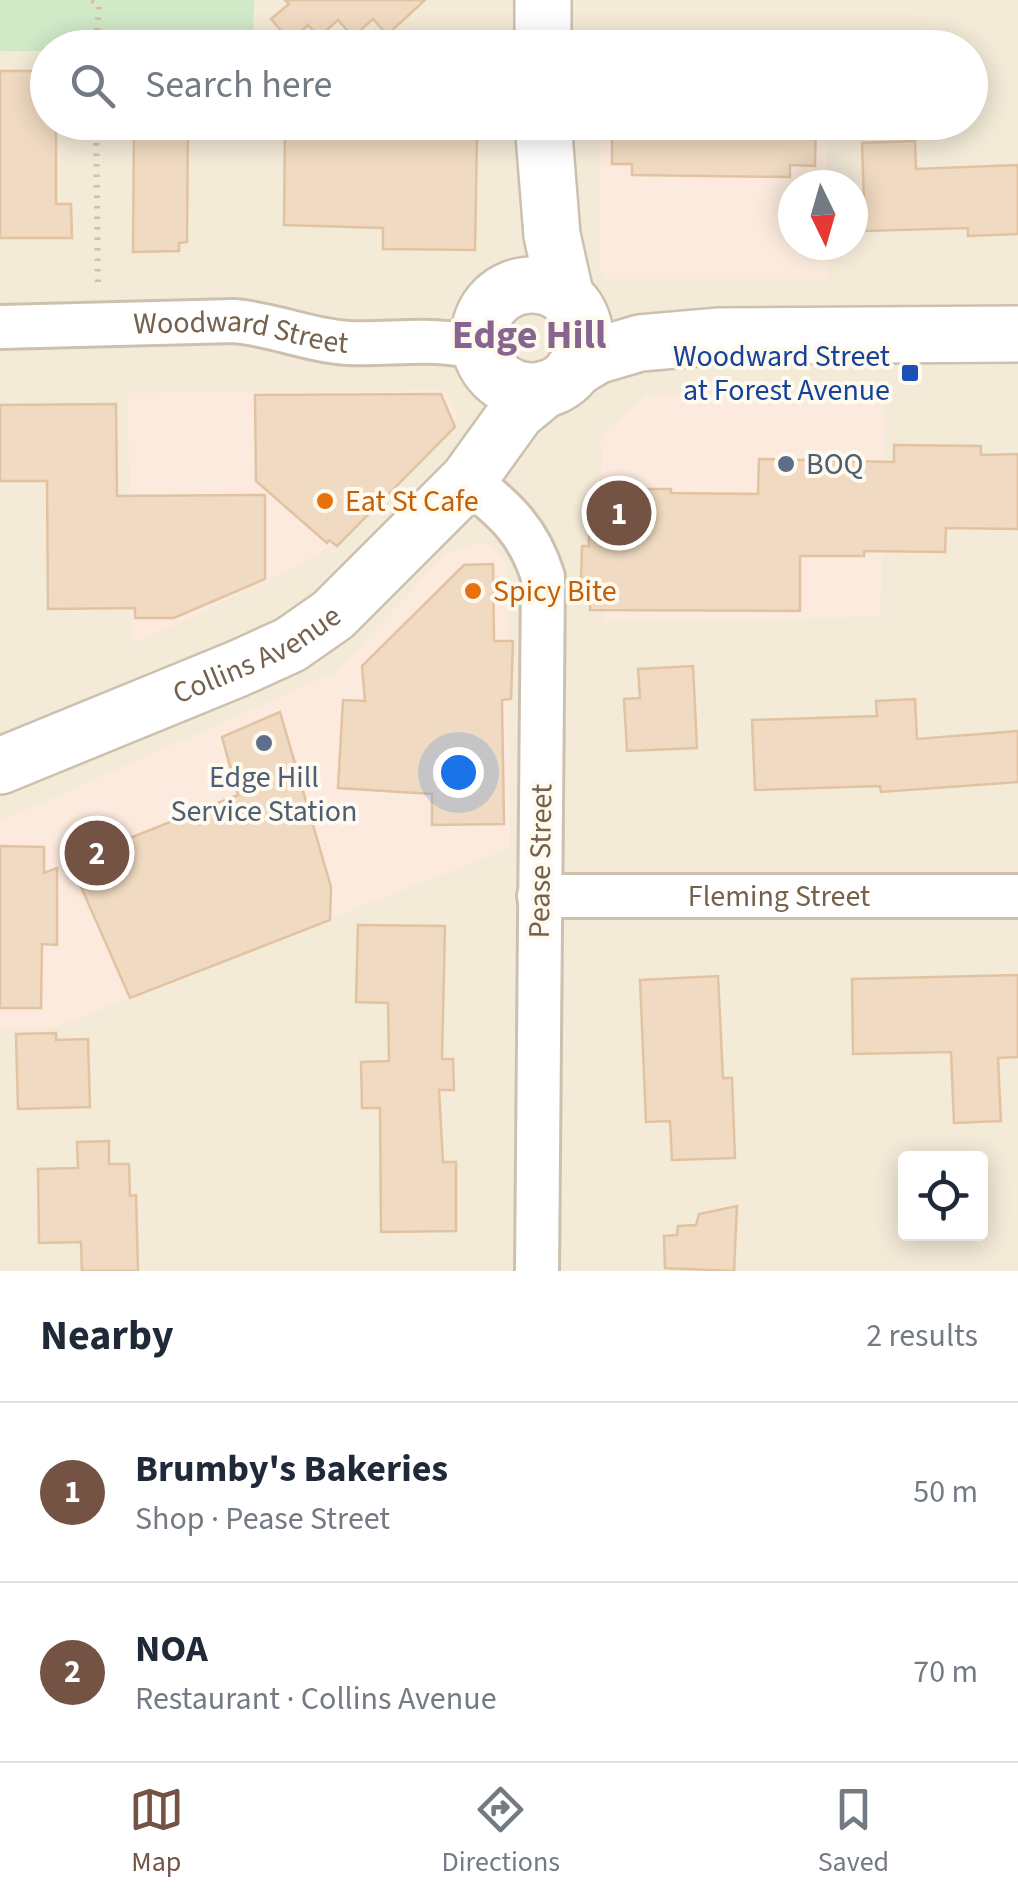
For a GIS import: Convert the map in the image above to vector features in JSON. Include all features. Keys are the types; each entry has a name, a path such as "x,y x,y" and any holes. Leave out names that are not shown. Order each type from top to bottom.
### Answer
{"street":[{"path":"543,0 543,30"},
{"path":"507,291 542,140"},
{"path":"544,140 552,235 569,301 582,320 585,338 582,355 559,380"},
{"path":"468,480 484,420 479,332 493,302 507,291 524,285 542,286 569,301 720,336"},
{"name":"Woodward Street","path":"0,328 234,321 262,323 345,343 454,341 483,357"},
{"path":"483,357 497,378 528,390 559,380 596,356 630,345 720,336 1018,334"},
{"name":"Collins Avenue","path":"0,766 290,645 334,614 468,480 517,412 559,380"},
{"name":"Pease Street","path":"468,480 522,530 534,549 542,577 537,1271"},
{"name":"Fleming Street","path":"539,896 1018,896"}],"path":[{"path":"92,0 98,5 97,30"},
{"path":"96,140 98,325"}],"shaded area":[{"path":"0,0 1018,0 1018,1271 0,1271"},
{"path":"600,140 827,140 826,170 778,170 778,260 827,260 827,279 605,279 599,268"},
{"path":"444,390 459,419 336,542 300,565 132,645 128,393"},
{"path":"884,394 881,617 603,622 601,435 646,395"},
{"path":"484,542 508,562 510,848 56,1027 0,1028 0,821 334,673 446,554"}],"green space":[{"path":"0,0 254,0 253,30 30,30 30,51 0,51"}],"building":[{"path":"285,0 425,0 392,30 383,30 373,19 361,30 347,30 338,20 327,30 313,30 308,25 302,30 280,30 271,19 289,4"},
{"path":"0,71 30,71 30,140 56,140 56,204 71,204 72,238 0,238"},
{"path":"134,140 188,140 187,242 179,243 179,251 133,252"},
{"path":"285,140 477,140 475,250 383,249 383,228 284,225"},
{"path":"612,140 816,140 815,166 790,165 790,170 778,170 778,177 632,175 632,164 612,164"},
{"path":"915,141 916,169 1018,165 1018,234 968,236 968,228 868,231 868,170 863,170 862,143"},
{"path":"441,394 455,427 337,546 329,540 327,543 256,481 255,395"},
{"path":"116,404 117,496 265,495 265,579 174,618 135,618 135,608 48,609 47,481 0,481 0,405"},
{"path":"894,445 981,446 981,455 1018,454 1018,529 946,528 945,552 864,551 864,556 800,556 800,611 590,610 590,580 581,580 582,546 589,546 589,504 624,504 624,489 758,494 759,459 894,462"},
{"path":"493,564 494,641 513,641 511,699 502,700 504,824 432,825 432,794 338,788 343,700 365,701 362,666 464,565"},
{"path":"693,666 697,748 627,751 624,699 640,698 638,669"},
{"path":"915,699 917,739 1018,731 1018,782 881,792 880,786 755,790 752,720 877,716 876,701"},
{"path":"280,712 331,887 330,920 130,998 70,862 238,795 222,737"},
{"path":"0,846 44,847 44,873 57,868 57,945 42,944 41,1008 0,1008"},
{"path":"358,925 445,926 442,1059 453,1059 454,1090 439,1090 443,1162 456,1162 456,1231 381,1232 380,1108 362,1108 361,1062 389,1061 388,1003 356,1002"},
{"path":"1018,975 1018,1057 998,1058 1001,1121 954,1123 951,1052 853,1054 852,979"},
{"path":"718,976 723,1078 732,1078 735,1158 672,1160 670,1121 646,1122 640,980"},
{"path":"56,1033 56,1040 88,1039 90,1107 18,1109 16,1034"},
{"path":"109,1141 109,1164 129,1164 130,1196 136,1195 138,1271 82,1271 81,1242 39,1243 38,1169 78,1168 77,1142"},
{"path":"737,1206 734,1271 665,1268 664,1236 677,1235 678,1226 696,1225 699,1214"}],"place":[{"name":"Woodward Street at Forest Avenue","path":"910,373"},
{"name":"BOQ","path":"786,464"},
{"name":"Eat St Cafe","path":"325,501"},
{"name":"Brumby's Bakeries","path":"619,513"},
{"name":"Spicy Bite","path":"473,591"},
{"name":"Edge Hill Service Station","path":"264,743"},
{"name":"NOA","path":"97,853"}],"district":[{"name":"Edge Hill","path":"529,334"}]}
